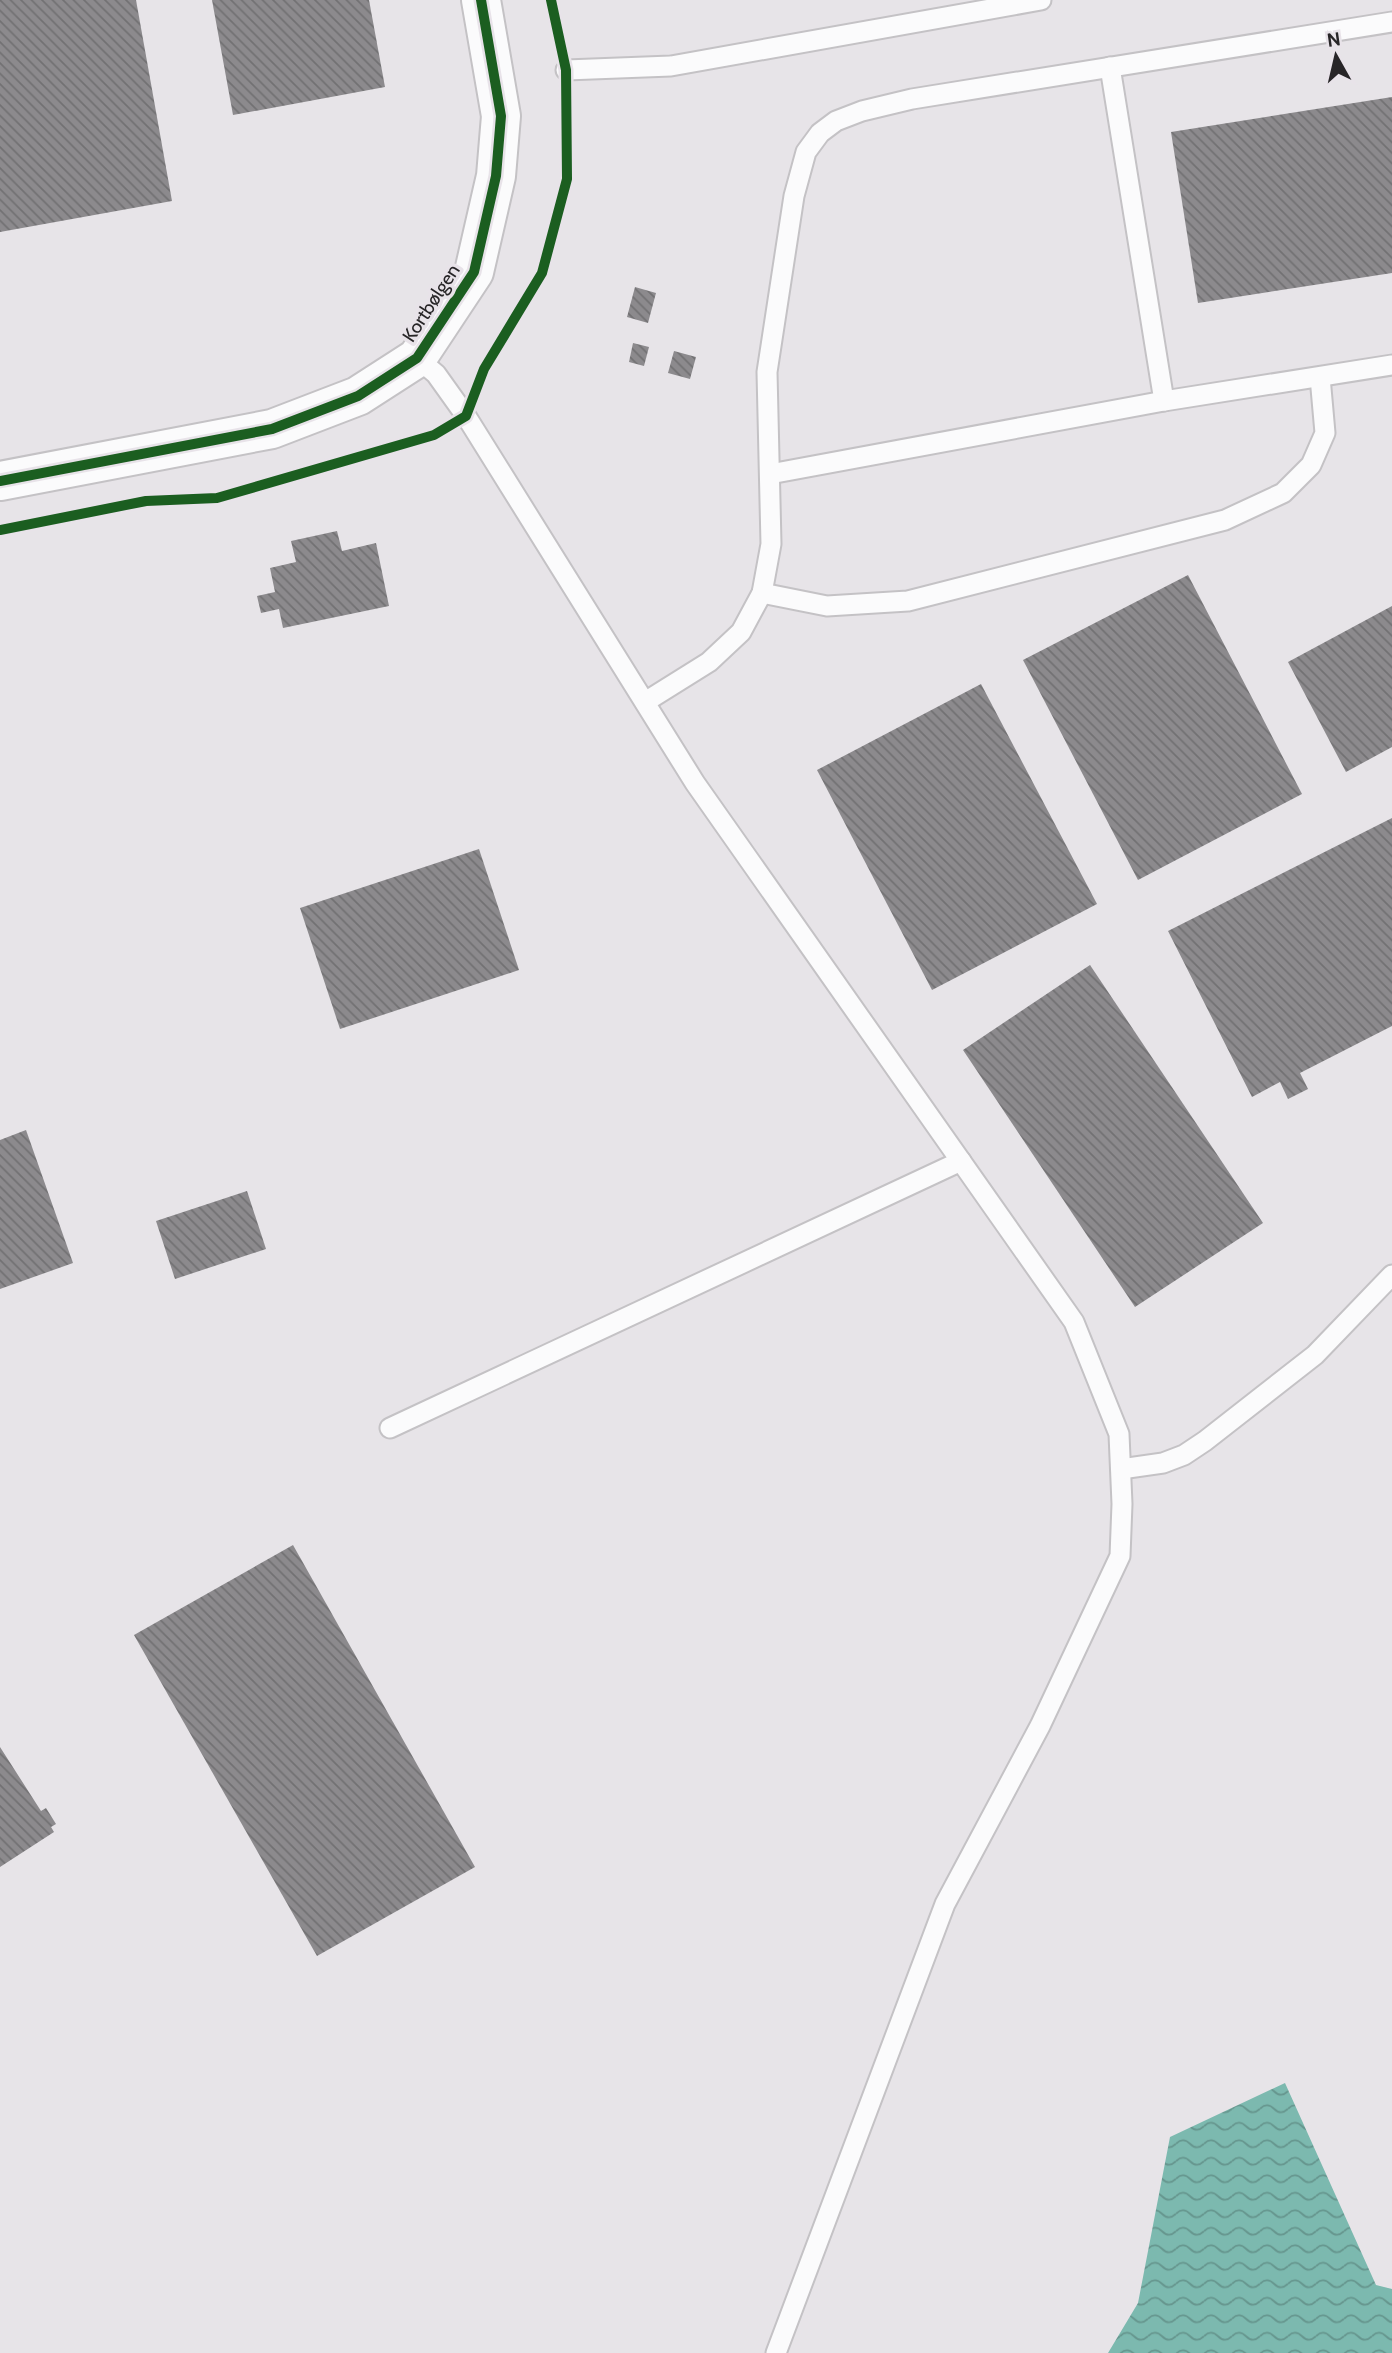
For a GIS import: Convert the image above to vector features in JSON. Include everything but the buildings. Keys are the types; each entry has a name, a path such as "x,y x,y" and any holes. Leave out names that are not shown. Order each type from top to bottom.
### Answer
{"street":[{"name":"Kortbølgen","path":"0,481 272,429 358,396 417,358 474,272 496,176 501,116 481,0"}],"lane":[{"path":"566,70 671,65 1041,0"},
{"path":"645,702 709,662 741,632 762,593 771,544 767,372 794,196 806,152 820,133 836,121 862,111 912,99 1392,22"},
{"path":"1110,67 1164,401"},
{"path":"417,358 436,374 466,416 695,783 1074,1322 1119,1434 1122,1504 1120,1556 1040,1726 945,1904 776,2353"},
{"path":"770,474 1164,401 1392,365"},
{"path":"762,593 827,606 908,601 1226,520 1283,493 1311,465 1325,433 1320,377"},
{"path":"390,1428 961,1161"},
{"path":"1121,1469 1163,1463 1184,1455 1205,1441 1315,1355 1392,1275"}],"water":[{"path":"1285,2083 1376,2285 1392,2289 1392,2353 1108,2353 1138,2303 1170,2137"}],"cycle path":[{"path":"0,481 272,429 358,396 417,358 474,272 496,176 501,116 481,0"},
{"path":"0,530 146,501 217,498 434,435 466,416 484,369 542,273 567,179 566,70 551,0"}]}
